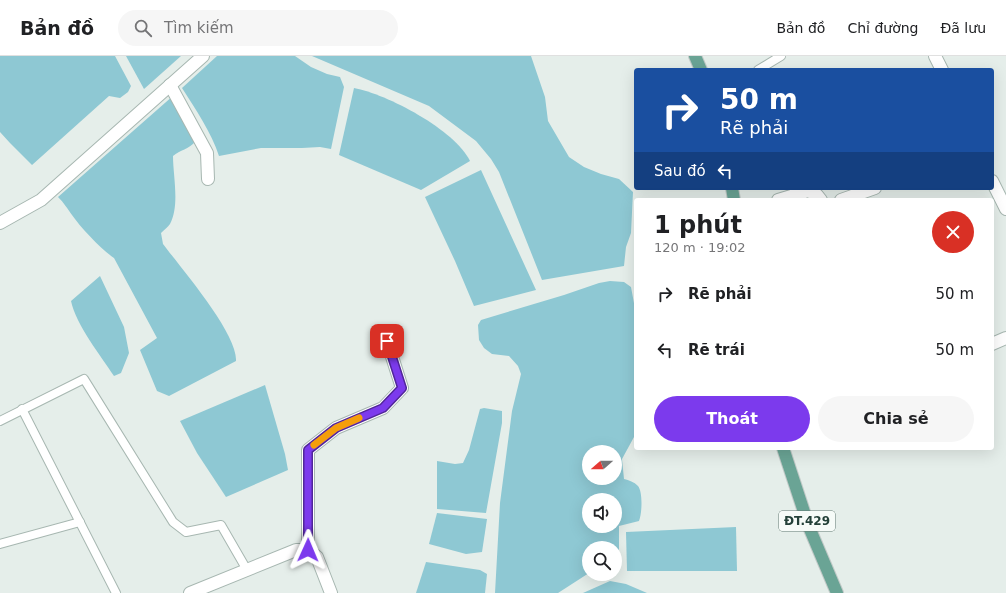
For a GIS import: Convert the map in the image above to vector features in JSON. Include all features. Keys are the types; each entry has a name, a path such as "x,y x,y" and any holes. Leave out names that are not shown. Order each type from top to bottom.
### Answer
{"main road":[{"path":"695,56 700,68"},
{"name":"ĐT.429","path":"784,450 809,527 837,593"}],"street":[{"path":"0,223 41,200 203,56"},
{"path":"935,56 941,68"},
{"path":"170,85 207,153 208,179"},
{"path":"994,184 1006,209"},
{"path":"847,198 869,190"},
{"path":"785,198 808,191 817,195 819,198"},
{"path":"994,343 1006,338"},
{"path":"308,550 308,450 336,428 383,408 402,388 387,341"},
{"path":"190,593 296,550 308,550 317,556 331,593"}],"lane":[{"path":"761,68 781,56"},
{"path":"0,421 84,379 173,522 186,532 221,525 247,570"},
{"path":"22,409 116,593"},
{"path":"0,544 80,522"}],"water":[{"path":"0,56 115,56 131,86 128,92 120,98 109,96 32,165 0,132"},
{"path":"126,56 181,56 144,89"},
{"path":"217,56 295,56 311,67 327,74 340,77 344,87 331,149 320,147 261,148 219,156 216,147 198,113 182,88"},
{"path":"312,56 531,56 545,97 548,121 569,157 584,167 619,179 633,192 631,233 626,247 624,266 542,280 499,172 491,159 476,141 429,106"},
{"path":"354,88 384,98 419,115 450,137 462,149 470,161 421,190 339,155"},
{"path":"174,95 195,142 173,156 175,208 170,224 161,233 163,244 195,284 219,318 234,349 236,361 169,396 157,391 140,350 157,338 114,258 86,232 58,197"},
{"path":"481,170 536,290 474,306 425,197"},
{"path":"100,276 124,327 129,353 121,373 114,376 83,330 71,301"},
{"path":"610,281 624,282 631,287 634,303 634,437 622,459 624,479 635,483 640,489 642,503 641,513 639,521 622,525 622,493 582,493 582,533 619,533 619,541 582,541 582,578 558,593 495,593 500,503 512,411 521,374 518,366 509,356 492,354 484,348 479,340 478,325 481,320 599,283"},
{"path":"265,385 285,454 288,470 226,497 197,453 180,421"},
{"path":"484,408 502,411 502,423 486,513 437,509 437,461 455,464 463,463 469,450 480,409"},
{"path":"437,513 487,519 482,552 466,554 429,544"},
{"path":"736,527 737,571 627,571 626,532"},
{"path":"426,562 480,570 487,574 485,593 416,593"},
{"path":"610,581 626,584 647,593 583,593"}],"slow traffic":[{"path":"314,445 336,428 359,418"}],"route":[{"path":"308,550 308,450 336,428 383,408 402,388 387,341"}]}
